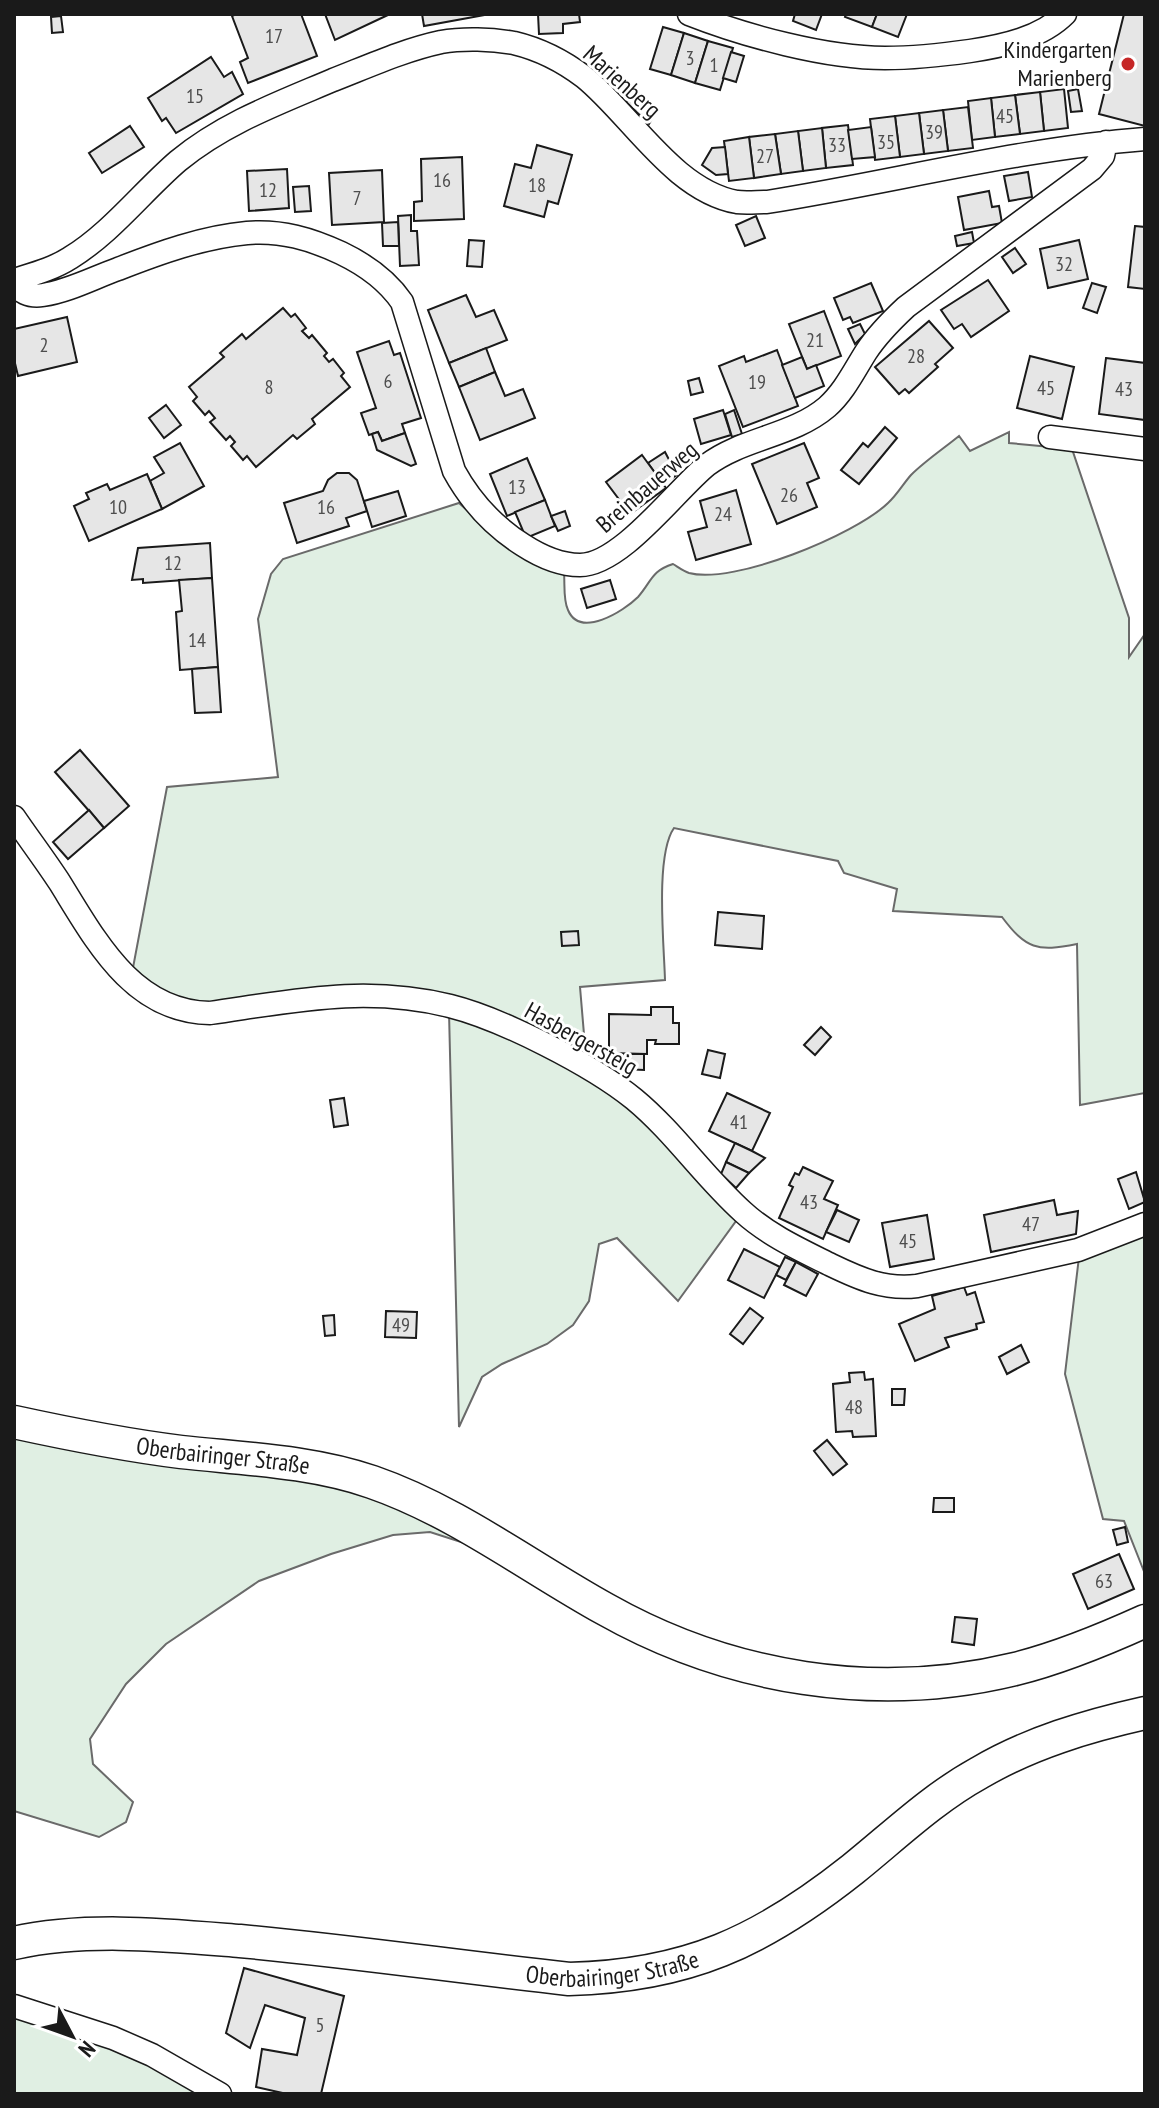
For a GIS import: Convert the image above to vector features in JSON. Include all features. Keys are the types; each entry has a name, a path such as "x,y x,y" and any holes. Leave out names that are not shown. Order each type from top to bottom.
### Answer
{"street":[{"path":"689,14 807,48 884,58 986,49 1041,31 1065,14"},
{"name":"Marienberg","path":"14,280 69,259 94,241 179,161 212,136 250,114 398,54 444,42 482,40 511,43 538,50 561,61 585,78 690,181 713,194 737,202 767,202 807,196 1057,148 1145,139"},
{"name":"Breinbauerweg","path":"14,280 17,288 27,294 41,295 74,287 167,251 245,233 275,232 300,237 353,258 383,279 402,302 454,471 467,494 507,535 532,551 559,562 582,565 600,560 623,546 711,462 811,418 829,405 883,328 948,273 1092,169 1103,156 1106,142"},
{"path":"1050,437 1145,449"},
{"name":"Hasbergersteig","path":"14,817 99,946 129,979 160,1002 177,1009 210,1013 303,998 365,994 426,1001 484,1017 562,1055 631,1096 654,1116 745,1214 802,1251 880,1286 917,1286 1062,1254 1145,1224"},
{"name":"Oberbairinger Straße","path":"14,1422 177,1451 300,1465 370,1481 430,1507 651,1633 734,1663 780,1675 876,1685 972,1679 1061,1656 1145,1621"},
{"name":"Oberbairinger Straße","path":"14,1943 71,1936 171,1935 317,1948 569,1979 611,1978 655,1971 726,1950 776,1925 854,1868 937,1799 977,1773 1019,1751 1069,1733 1145,1713"},
{"path":"14,2006 99,2033 152,2055 220,2094"}],"green space":[{"path":"1009,432 1009,443 1072,449 1129,618 1129,657 1145,634 1145,1093 1080,1105 1077,944 1052,948 1034,946 1018,936 1002,917 893,911 897,889 844,873 838,861 674,828 664,858 662,923 665,980 580,987 586,1058 468,1003 180,1004 132,973 167,787 278,777 258,619 271,574 283,559 459,503 504,543 564,573 568,610 582,622 592,622 623,609 638,597 656,573 673,564 689,573 709,575 734,572 763,565 822,542 872,516 891,500 916,470 959,436 970,451"},
{"path":"449,1012 553,1055 639,1109 736,1221 678,1301 617,1238 599,1244 589,1301 573,1325 547,1344 502,1364 482,1377 459,1427"},
{"path":"1145,1232 1145,1574 1124,1521 1103,1519 1065,1374 1079,1257"},
{"path":"14,1433 339,1481 486,1550 430,1532 393,1535 259,1581 166,1644 126,1684 90,1739 93,1764 133,1802 126,1822 99,1837 14,1811"},
{"path":"14,2013 99,2039 206,2094 14,2094"}],"building":[{"path":"301,14 317,56 248,83 240,62 248,58 232,16"},
{"path":"325,14 390,14 335,40"},
{"path":"422,14 490,14 424,26"},
{"path":"538,14 579,14 580,22 563,24 563,33 539,34"},
{"path":"795,14 822,14 816,30 793,21"},
{"path":"846,14 877,14 872,27 845,17"},
{"path":"877,14 907,14 898,37 872,27"},
{"name":"Kindergarten Marienberg","path":"1124,14 1145,14 1145,126 1099,114"},
{"path":"61,16 63,32 52,33 51,17"},
{"path":"663,27 684,33 671,75 650,69"},
{"path":"684,33 708,41 695,83 671,75"},
{"path":"708,41 733,48 720,90 695,83"},
{"path":"731,52 744,56 736,82 723,78"},
{"path":"211,57 224,77 232,72 243,94 176,133 166,118 162,121 148,98"},
{"path":"1064,89 1068,128 1044,131 1040,92"},
{"path":"1078,89 1082,111 1071,112 1068,91"},
{"path":"1040,92 1044,131 1020,134 1015,95"},
{"path":"1015,95 1020,134 995,137 991,98"},
{"path":"632,96 642,105 646,101 658,109 649,124 626,102"},
{"path":"991,98 995,137 972,140 968,101"},
{"path":"968,107 973,148 948,151 943,110"},
{"path":"943,110 948,151 924,154 919,113"},
{"path":"919,113 924,154 900,157 895,116"},
{"path":"895,116 900,157 875,160 870,119"},
{"path":"848,125 853,165 826,168 822,128"},
{"path":"130,126 144,147 102,173 89,153"},
{"path":"871,127 875,157 852,159 848,130"},
{"path":"822,128 826,168 803,171 798,131"},
{"path":"798,131 803,171 781,174 775,134"},
{"path":"775,134 781,174 754,178 749,137"},
{"path":"749,137 754,178 729,181 724,141"},
{"path":"537,145 572,155 558,204 548,201 544,217 504,206 515,164 531,168"},
{"path":"725,147 728,174 716,175 702,165 712,148"},
{"path":"462,157 464,219 414,221 414,202 422,201 421,159"},
{"path":"287,169 289,208 249,211 247,171"},
{"path":"382,170 384,222 332,225 329,173"},
{"path":"1028,172 1032,197 1009,201 1004,176"},
{"path":"309,186 311,211 295,212 293,187"},
{"path":"989,191 992,207 999,206 1002,223 964,230 958,197"},
{"path":"411,215 411,231 417,231 419,265 400,266 398,216"},
{"path":"756,216 765,238 745,246 736,225"},
{"path":"398,222 399,246 383,246 382,223"},
{"path":"1135,226 1145,227 1145,289 1128,287"},
{"path":"972,232 974,243 957,246 955,236"},
{"path":"469,240 484,241 482,267 467,266"},
{"path":"1079,240 1088,279 1048,288 1040,249"},
{"path":"1015,248 1026,264 1013,273 1002,257"},
{"path":"988,280 1009,311 971,337 962,324 954,329 941,310"},
{"path":"871,283 883,311 853,323 850,317 843,320 834,298"},
{"path":"1092,283 1106,287 1097,313 1083,308"},
{"path":"466,295 476,317 494,310 507,340 449,363 428,310"},
{"path":"283,308 291,317 295,314 306,328 302,331 309,338 312,335 327,353 324,356 329,362 333,359 350,387 312,419 315,424 297,439 293,435 256,467 247,456 243,460 231,446 235,442 230,436 226,440 210,422 215,418 209,411 205,415 193,401 197,397 189,387 224,357 220,353 242,334 246,339"},
{"path":"824,311 841,356 807,369 789,324"},
{"path":"67,317 77,362 18,376 14,359 14,329"},
{"path":"929,321 953,348 935,364 938,367 909,393 905,389 899,394 875,367"},
{"path":"860,324 865,334 855,344 848,329"},
{"path":"389,341 394,355 400,353 421,418 402,424 405,433 382,441 378,432 369,435 361,413 376,408 357,352"},
{"path":"486,348 495,372 459,387 449,363"},
{"path":"777,350 798,406 743,427 719,366 744,356 746,362"},
{"path":"1030,356 1074,367 1062,419 1017,408"},
{"path":"802,357 807,369 816,365 824,386 795,398 782,365"},
{"path":"1106,358 1145,363 1145,420 1099,414"},
{"path":"495,372 505,396 523,389 535,418 480,440 459,387"},
{"path":"699,378 703,392 691,395 688,381"},
{"path":"166,405 181,425 164,438 149,418"},
{"path":"723,410 731,435 701,444 694,419"},
{"path":"734,410 742,434 732,437 725,414"},
{"path":"885,427 897,438 859,484 841,470 863,443 868,447"},
{"path":"378,432 382,441 405,433 416,464 411,466 377,450 372,434"},
{"path":"180,443 204,486 162,509 150,481 164,473 154,457"},
{"path":"804,443 819,478 807,483 817,507 777,524 752,464"},
{"path":"665,452 677,475 663,484 648,463"},
{"path":"642,455 666,488 630,514 606,482"},
{"path":"527,458 545,500 507,516 490,474"},
{"path":"337,473 349,473 357,480 367,511 346,518 349,526 297,543 284,503 323,491 328,480"},
{"path":"147,474 162,509 89,541 74,506 89,499 86,493 107,484 110,490"},
{"path":"736,490 751,544 696,560 688,532 707,527 700,501"},
{"path":"398,491 406,516 372,527 364,501"},
{"path":"545,500 555,526 526,538 515,512"},
{"path":"565,511 570,526 558,531 551,516"},
{"path":"210,543 212,578 143,583 143,579 132,580 138,548"},
{"path":"212,578 218,667 180,670 176,612 182,611 179,580"},
{"path":"610,580 616,599 587,608 581,589"},
{"path":"218,667 221,712 195,713 192,669"},
{"path":"80,750 129,806 104,828 55,772"},
{"path":"89,810 104,828 68,859 53,842"},
{"path":"718,912 764,916 762,949 715,945"},
{"path":"578,931 579,945 562,946 561,932"},
{"path":"651,1007 673,1007 673,1023 679,1023 679,1044 655,1044 656,1040 647,1040 647,1054 609,1053 609,1014 651,1015"},
{"path":"821,1027 831,1037 815,1055 804,1045"},
{"path":"708,1050 725,1054 720,1078 702,1074"},
{"path":"624,1054 644,1054 644,1070 623,1069"},
{"path":"727,1093 770,1113 752,1151 709,1131"},
{"path":"344,1098 348,1125 334,1127 330,1100"},
{"path":"735,1143 765,1158 749,1173 726,1162"},
{"path":"726,1162 749,1173 736,1188 721,1174"},
{"path":"803,1167 833,1181 824,1199 838,1205 823,1239 779,1218 793,1187 789,1185 795,1173 799,1175"},
{"path":"1136,1172 1145,1202 1129,1209 1118,1179"},
{"path":"1054,1200 1057,1215 1078,1211 1076,1234 991,1252 984,1215"},
{"path":"837,1210 859,1220 849,1242 826,1232"},
{"path":"927,1215 934,1259 890,1267 882,1223"},
{"path":"744,1249 780,1267 764,1298 728,1280"},
{"path":"785,1257 796,1262 786,1280 776,1275"},
{"path":"796,1262 818,1274 806,1296 784,1285"},
{"path":"964,1287 967,1295 975,1292 984,1322 976,1324 977,1329 945,1338 949,1347 915,1361 899,1324 935,1309 932,1296"},
{"path":"750,1308 763,1318 743,1344 730,1334"},
{"path":"386,1311 417,1312 416,1338 385,1337"},
{"path":"334,1315 335,1335 325,1336 323,1316"},
{"path":"1021,1345 1029,1362 1007,1374 999,1357"},
{"path":"864,1372 865,1380 873,1379 876,1436 853,1437 852,1431 836,1432 833,1384 850,1382 849,1373"},
{"path":"892,1389 905,1389 904,1405 892,1405"},
{"path":"827,1440 847,1464 833,1475 814,1451"},
{"path":"934,1498 954,1498 954,1512 933,1512"},
{"path":"1125,1527 1128,1542 1117,1545 1113,1530"},
{"path":"1119,1554 1134,1589 1088,1609 1073,1574"},
{"path":"955,1617 977,1619 974,1645 952,1642"},
{"path":"244,1968 344,1996 321,2094 287,2094 256,2087 262,2049 297,2055 305,2018 265,2005 250,2048 226,2033"}],"place":[{"name":"Kindergarten Marienberg","path":"1128,64"}]}
